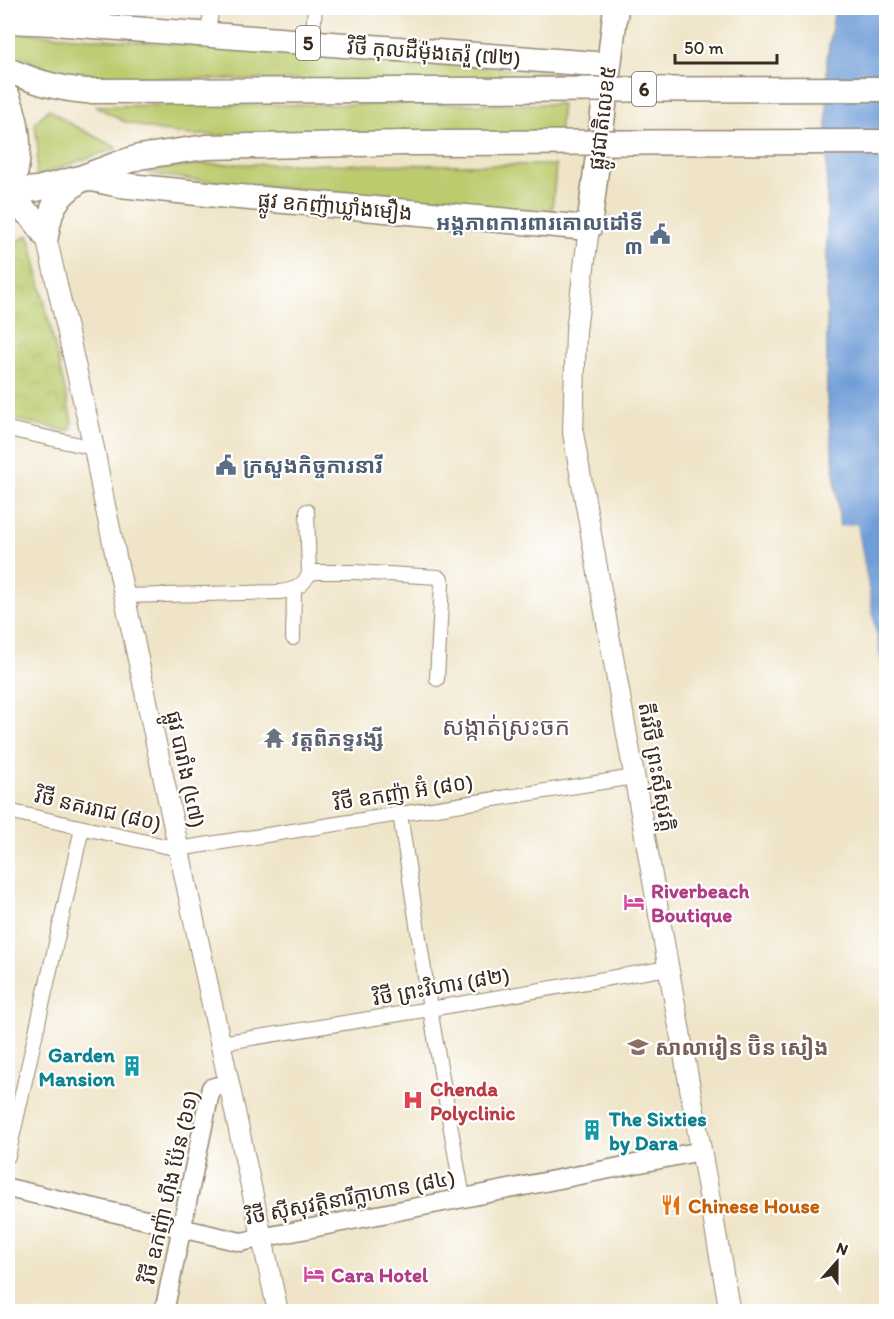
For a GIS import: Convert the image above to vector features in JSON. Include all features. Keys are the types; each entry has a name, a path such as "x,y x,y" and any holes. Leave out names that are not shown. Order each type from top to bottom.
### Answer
{"highway":[{"name":"ផ្លូវជាតិលេខ៥","path":"589,228 616,8"},
{"name":"វិថី កុលដឺម៉ុងតេរ៉ួ (៧២)","path":"8,21 55,15 207,35 609,65"},
{"name":"6","path":"8,70 42,84 86,91 886,89"},
{"path":"8,98 17,128 19,145 18,161 8,194"},
{"path":"8,194 83,177 139,157 206,147 404,142 886,142"},
{"name":"ផ្លូវ ឧកញ៉ាឃ្លាំងមឿង","path":"83,177 120,185 217,195 589,228"},
{"path":"46,236 49,215 54,204 63,192 83,177"},
{"path":"8,194 34,219 46,236"}],"main road":[{"name":"តីរវិថី ព្រះស៊ីសុវត្តិ","path":"589,228 576,331 573,433 730,1311"},
{"name":"ផ្លូវ បារាំង (៤៧)","path":"46,236 94,448 278,1311"}],"street":[{"path":"207,35 213,8"},
{"path":"312,43 315,8"},
{"path":"8,429 94,448"},
{"path":"124,596 294,590 309,574 307,511"},
{"path":"309,574 354,572 441,579 437,679"},
{"path":"293,638 294,590"},
{"name":"វិថី ឧកញ៉ា អ៊ំ (៨០)","path":"178,849 634,777"},
{"name":"វិថី នគររាជ (៨០)","path":"8,810 178,849"},
{"path":"400,814 462,1198"},
{"path":"8,1156 82,828"},
{"name":"វិថី ព្រះវិហារ (៨២)","path":"220,1043 669,968"},
{"name":"វិថី ឧកញ៉ា ហ៊ីង ប៉ែន (៦១)","path":"164,1311 212,1088 229,1083"},
{"name":"វិថី ស៊ីសុវត្ថិនារីក្លាហាន (៨៤)","path":"8,1188 241,1242 701,1151"}],"green space":[{"path":"8,32 582,74 584,85 93,77 40,66 8,50"},
{"path":"562,104 559,135 190,135 155,130 123,121 95,106 181,105"},
{"path":"49,109 71,124 117,148 36,176 38,150 35,123"},
{"path":"196,164 556,165 552,211 195,180 145,173"},
{"path":"28,235 72,421 71,429 67,431 8,418 8,247"}],"water":[{"path":"835,8 886,8 886,691 857,524 840,527 827,398 827,59"}],"pier":[{"path":"857,524 886,694 854,527 840,530 837,527"}],"place":[{"name":"អង្គភាពការពារគោលដៅទី ៣","path":"660,234"},
{"name":"ក្រសួងកិច្ចការនារី","path":"226,465"},
{"name":"វត្តពិភទ្ទរង្សី","path":"274,738"},
{"name":"Riverbeach Boutique","path":"634,902"},
{"name":"សាលារៀន ប៊ិន សៀង","path":"638,1047"},
{"name":"Garden Mansion","path":"132,1066"},
{"name":"Chenda Polyclinic","path":"413,1100"},
{"name":"The Sixties by Dara","path":"592,1130"},
{"name":"Chinese House","path":"671,1205"},
{"name":"Cara Hotel","path":"314,1274"}],"district":[{"name":"សង្កាត់ស្រះចក","path":"506,726"}]}
